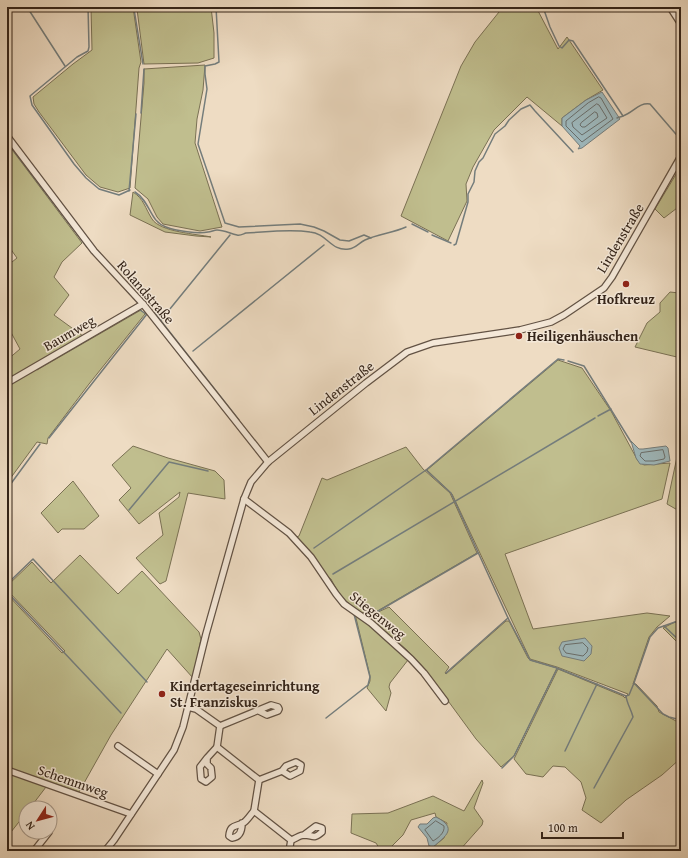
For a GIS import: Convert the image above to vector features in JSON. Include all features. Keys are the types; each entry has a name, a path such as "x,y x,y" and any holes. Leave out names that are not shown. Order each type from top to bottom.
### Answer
{"street":[{"path":"670,7 681,24"},
{"name":"Rolandstraße","path":"7,136 94,251 143,304 268,462"},
{"name":"Lindenstraße","path":"105,851 174,750 183,727 206,634 244,499 251,482 268,462 366,383 408,352 433,342 520,330 551,322 604,288 616,271 681,156"},
{"name":"Baumweg","path":"7,383 143,304"},
{"name":"Stiegenweg","path":"244,499 289,533 311,557 344,604 372,623 411,659 424,673 445,701"},
{"path":"188,707 196,709 220,726"},
{"path":"220,726 257,710"},
{"path":"207,758 217,747 220,726"},
{"path":"118,746 158,774"},
{"path":"217,747 259,780"},
{"name":"Schemmweg","path":"7,770 131,814"},
{"path":"259,780 282,771"},
{"path":"242,823 254,811 259,780"},
{"path":"254,811 291,840"},
{"path":"291,840 304,835"},
{"path":"34,851 43,840"},
{"path":"291,840 290,846 292,851"}],"shaded area":[{"path":"91,7 133,7 141,62 139,68 130,188 118,192 100,187 86,175 34,104 33,97 92,50"},
{"path":"138,7 211,7 214,33 214,58 198,63 144,64 137,9"},
{"path":"503,7 536,7 558,49 567,37 603,90 586,100 562,118 562,126 527,97 494,130 473,167 466,184 467,201 448,241 401,216 461,66 475,42"},
{"path":"205,65 195,143 222,227 200,231 163,224 157,217 148,199 135,188 144,69"},
{"path":"7,143 82,243 62,262 54,277 69,295 54,315 83,336 34,365 37,370 141,310 145,314 48,438 47,444 37,442 7,483 7,360 20,349 7,325 7,266 17,258 7,244"},
{"path":"681,166 681,205 664,218 655,209"},
{"path":"133,192 142,201 152,219 156,223 170,230 211,237 165,232 130,215"},
{"path":"681,291 681,358 635,347 647,323 660,312 660,303 670,292 679,293"},
{"path":"558,360 582,368 611,411 638,461 644,465 670,463 662,499 505,554 533,629 647,613 670,616 657,627 649,637 633,684 636,684 657,706 659,712 681,722 681,758 662,775 626,800 601,823 582,810 586,798 581,782 565,767 553,766 543,777 526,774 514,759 558,669 625,698 628,694 557,667 530,659 452,494 427,470"},
{"path":"681,438 681,512 667,504"},
{"path":"133,446 168,458 215,471 224,480 225,499 188,493 166,581 160,584 136,558 163,535 159,513 179,497 180,492 139,524 119,500 131,488 112,465"},
{"path":"406,447 423,469 450,493 477,553 374,614 389,607 449,667 445,673 446,674 506,621 509,621 530,660 557,668 514,756 501,767 476,739 424,668 407,650 363,612 362,613 344,599 331,579 296,537 299,536 322,478 327,480"},
{"path":"73,481 99,516 84,529 62,529 58,533 41,513"},
{"path":"80,555 118,594 142,571 199,632 201,639 193,678 167,649 111,735 79,792 7,767 7,594 62,653 65,651 7,590 7,586 32,562 51,583"},
{"path":"355,614 371,626 408,660 390,683 389,687 391,693 386,711 367,688 370,681 370,676"},
{"path":"681,619 681,646 663,628"},
{"path":"7,773 46,787 36,800 18,800 18,823 11,832 7,832"},
{"path":"482,780 483,783 474,808 483,821 482,825 459,851 432,851 433,847 444,838 447,823 436,817 435,813 411,820 403,835 392,846 395,851 381,851 376,843 351,833 352,814 388,813 433,796 464,811"}],"water":[{"path":"602,92 620,119 582,148 578,149 580,146 562,126 562,118 586,100"},
{"path":"631,441 639,449 666,446 668,448 670,461 654,465 640,464 636,458"},
{"path":"585,638 592,646 591,654 584,661 562,656 559,648 562,642"},
{"path":"436,817 447,825 448,832 433,847 429,846 427,838 418,827 420,824 427,824"}],"waterway":[{"path":"27,7 65,66"},
{"path":"88,7 88,51 77,57 30,96 32,105 74,164 86,178 99,189 119,195 130,190"},
{"path":"135,7 134,9 143,64"},
{"path":"216,7 219,62 205,66 207,89 198,144 225,223 239,227 300,224 314,227 340,240 349,241 364,235 371,238"},
{"path":"543,7 559,46 562,48 569,40 573,41 623,116"},
{"path":"141,113 144,69"},
{"path":"617,118 627,115 639,106 650,104 681,140"},
{"path":"454,245 456,244 468,202 468,194 474,182 475,171 479,162 483,158 495,134 521,109 530,105 573,152"},
{"path":"129,191 136,114"},
{"path":"7,142 87,247"},
{"path":"135,192 144,201 160,224 187,232 204,233 220,230 239,235 246,233 278,231 310,232 316,233 338,248 349,249 356,247 370,238 406,227"},
{"path":"412,224 428,232"},
{"path":"161,320 230,235"},
{"path":"432,235 451,243"},
{"path":"193,351 324,245"},
{"path":"138,310 146,314"},
{"path":"154,312 239,420"},
{"path":"49,438 147,314"},
{"path":"314,548 426,470 558,359 564,360"},
{"path":"568,361 584,366 631,442"},
{"path":"598,416 611,409"},
{"path":"333,574 595,418"},
{"path":"7,489 40,444"},
{"path":"129,510 169,462 208,471"},
{"path":"677,463 681,465"},
{"path":"426,470 451,493 508,618 530,660 557,668 626,696 629,695 634,683 650,637 658,628 675,622 681,623"},
{"path":"375,613 478,553"},
{"path":"7,584 33,559 147,682"},
{"path":"7,592 121,713"},
{"path":"326,718 368,685 370,677 354,614"},
{"path":"446,673 508,618"},
{"path":"664,626 681,642"},
{"path":"502,768 514,756 557,669"},
{"path":"634,683 663,714 681,720"},
{"path":"565,751 597,684"},
{"path":"594,788 633,717 626,696"}],"place":[{"name":"Hofkreuz","path":"626,284"},
{"name":"Heiligenhäuschen","path":"519,336"},
{"name":"Kindertageseinrichtung St. Franziskus","path":"162,694"}]}
